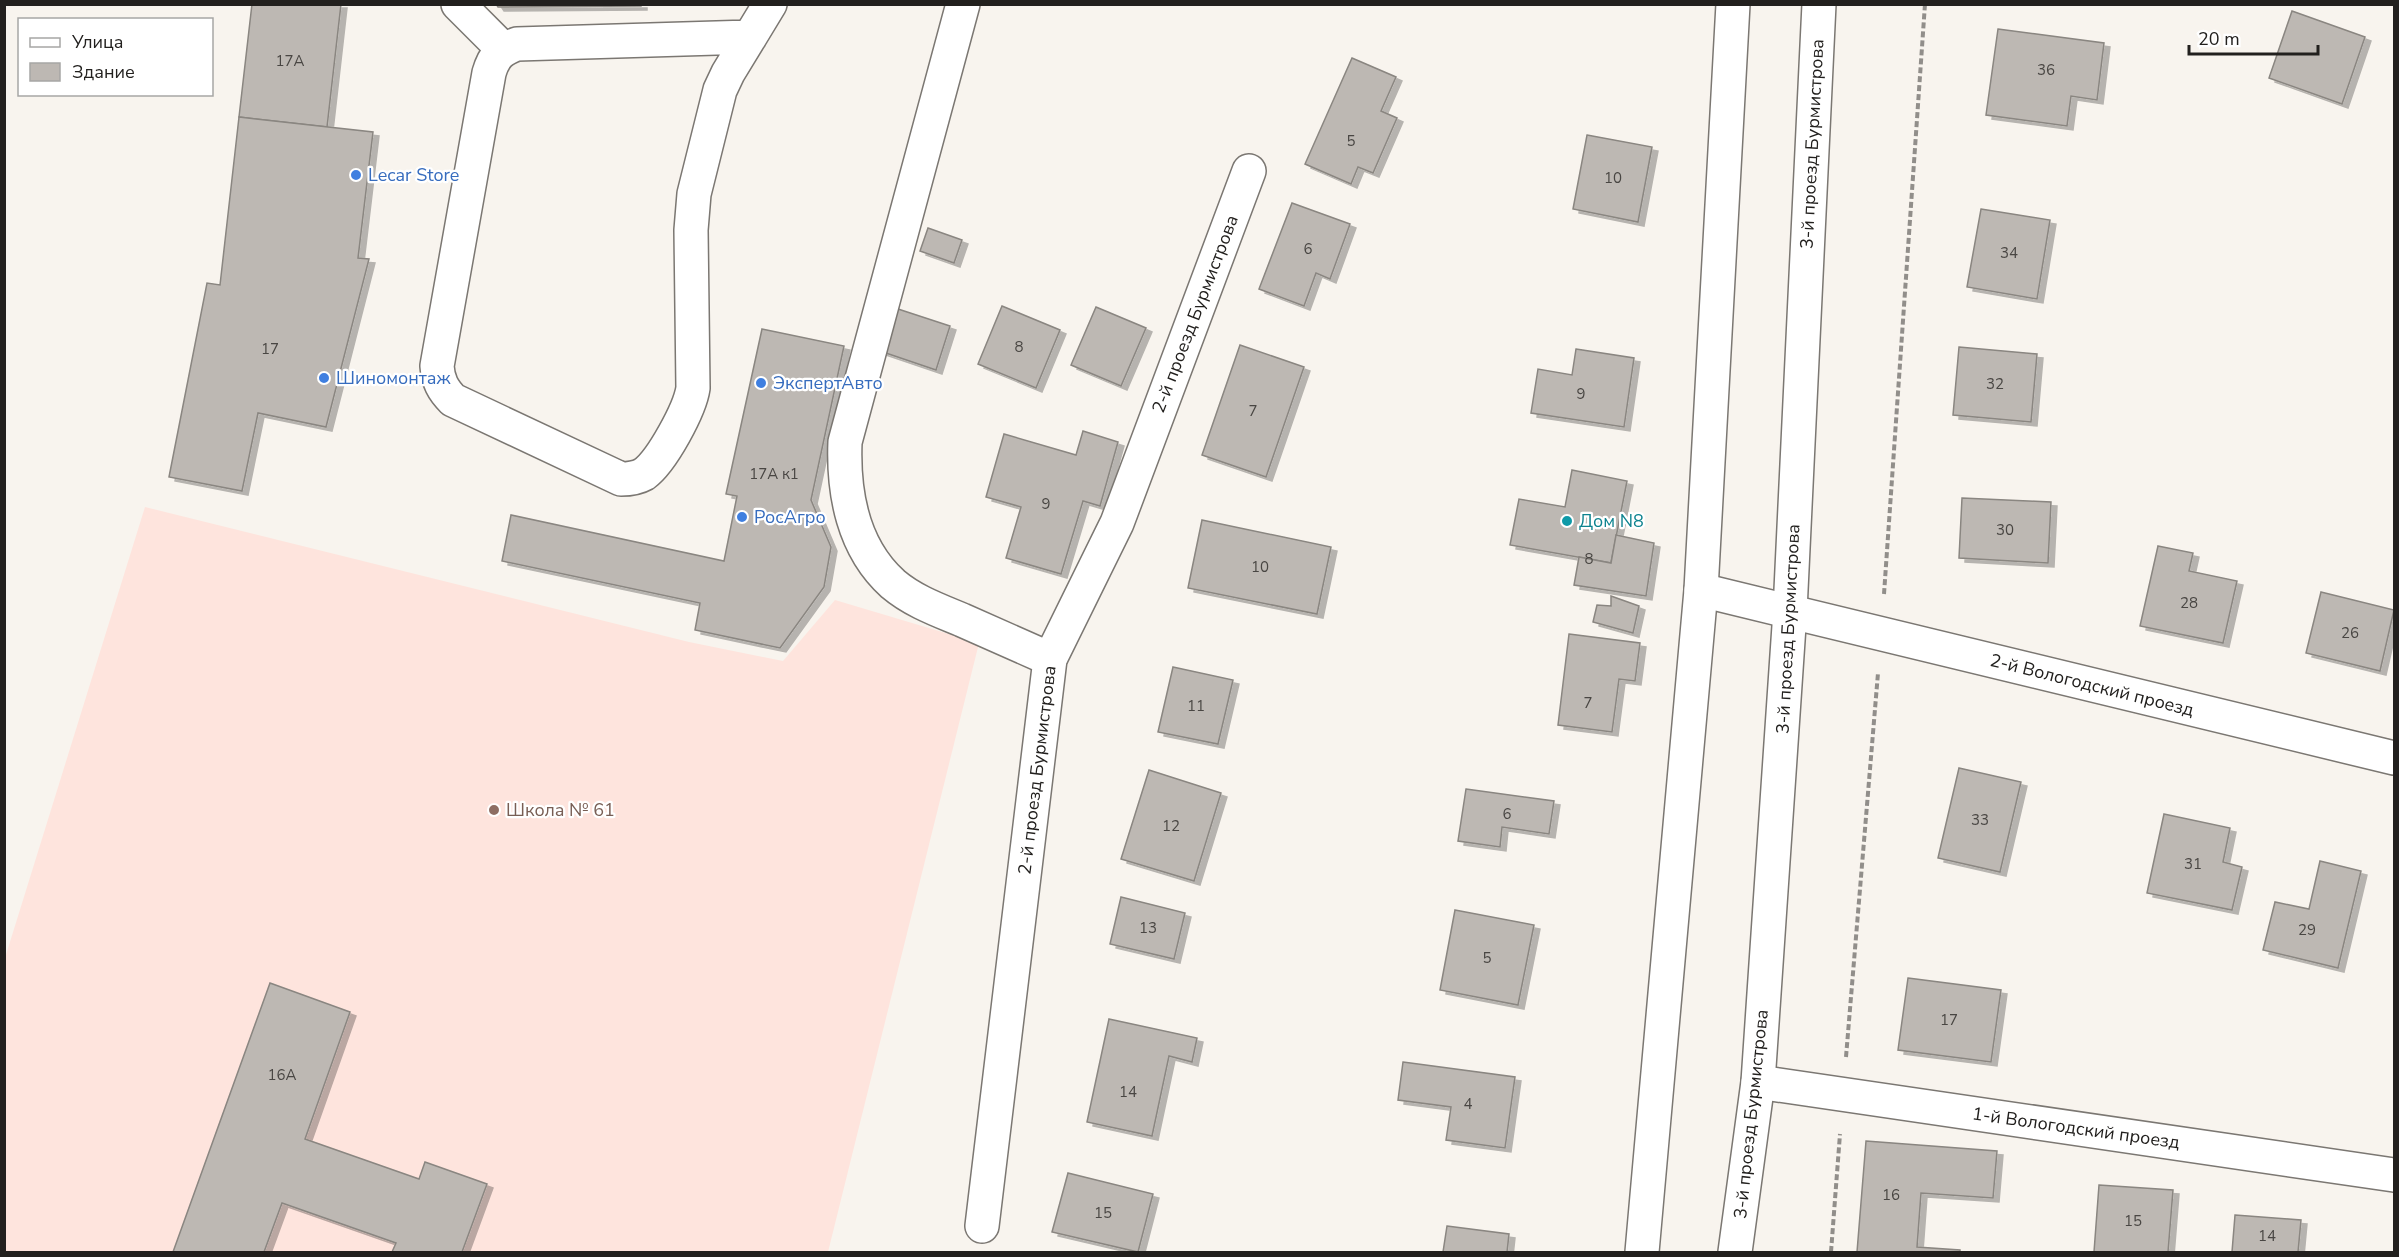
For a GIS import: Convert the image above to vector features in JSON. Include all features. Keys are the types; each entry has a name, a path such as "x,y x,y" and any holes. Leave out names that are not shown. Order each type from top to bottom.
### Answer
{"street":[{"path":"458,4 503,49"},
{"path":"750,37 517,44 503,49 493,59 437,366 438,378 445,392 453,400 616,476 632,479 644,474 653,465 691,403 693,388 691,212 720,90 770,4"},
{"path":"963,4 845,442 844,469 847,497 856,528 867,551 894,585 917,601 1050,659"},
{"path":"1642,1252 1701,590 1733,4"},
{"name":"3-й проезд Бурмистрова","path":"1735,1252 1758,1082 1790,611 1819,4"},
{"name":"2-й проезд Бурмистрова","path":"982,1226 1050,659 1117,523 1249,171"},
{"name":"2-й Вологодский проезд","path":"1701,590 2394,758"},
{"name":"1-й Вологодский проезд","path":"1758,1082 2394,1174"}],"shaded area":[{"name":"Школа № 61","path":"145,507 689,642 783,661 835,600 979,643 828,1252 5,1252 5,958"}],"building":[{"path":"252,4 341,4 327,127 239,117"},
{"path":"496,4 641,4 641,6 498,7"},
{"path":"2292,11 2365,37 2342,104 2269,78"},
{"path":"1998,29 2104,43 2097,100 2071,96 2067,126 1986,115"},
{"path":"1352,58 1396,77 1381,111 1397,118 1373,173 1358,167 1351,184 1305,164"},
{"path":"239,117 373,132 358,258 369,259 326,427 258,413 242,491 169,477 207,283 220,285"},
{"path":"1587,135 1652,147 1638,222 1573,209"},
{"path":"1292,203 1350,224 1330,279 1316,273 1304,306 1259,289"},
{"path":"1981,209 2050,220 2037,299 1967,287"},
{"path":"928,228 962,240 954,263 920,251"},
{"path":"1002,306 1060,330 1036,388 978,364"},
{"path":"1096,307 1146,328 1121,386 1071,365"},
{"path":"895,308 950,326 936,370 880,351"},
{"path":"762,329 844,346 811,500 831,547 824,587 780,648 695,630 700,603 502,561 511,515 724,561 737,496 726,494"},
{"path":"1240,345 1304,367 1266,477 1202,455"},
{"path":"1959,347 2037,354 2031,422 1953,415"},
{"path":"1576,349 1634,358 1624,427 1531,413 1538,369 1572,375"},
{"path":"1083,431 1118,442 1100,506 1083,501 1061,574 1006,558 1021,507 986,497 1004,434 1076,455"},
{"name":"Дом N8","path":"1572,470 1627,481 1611,563 1510,545 1519,499 1565,507"},
{"path":"1962,498 2051,502 2048,563 1959,558"},
{"path":"1202,520 1331,547 1317,614 1188,588"},
{"path":"1616,535 1654,543 1646,596 1574,585 1579,557 1611,563"},
{"path":"2158,546 2193,553 2189,571 2237,581 2223,643 2140,626"},
{"path":"2321,592 2394,610 2380,671 2306,653"},
{"path":"1611,596 1639,606 1633,633 1593,622 1597,605 1611,606"},
{"path":"1569,634 1640,643 1635,681 1619,679 1612,732 1558,725"},
{"path":"1173,667 1233,680 1218,744 1158,732"},
{"path":"1959,768 2021,782 2000,872 1938,858"},
{"path":"1149,770 1221,793 1194,881 1121,859"},
{"path":"1466,789 1554,801 1549,834 1502,827 1500,847 1458,841"},
{"path":"2164,814 2230,828 2223,862 2242,867 2232,910 2147,893"},
{"path":"2320,861 2361,871 2338,968 2263,950 2275,902 2309,909"},
{"path":"1121,897 1185,913 1174,959 1110,944"},
{"path":"1455,910 1534,925 1518,1005 1440,990"},
{"path":"1908,978 2001,990 1991,1062 1898,1050"},
{"path":"270,983 350,1012 305,1139 419,1179 425,1162 487,1184 462,1252 392,1252 396,1243 282,1203 264,1252 173,1252"},
{"path":"1109,1019 1197,1038 1192,1062 1169,1056 1152,1136 1087,1122"},
{"path":"1403,1062 1515,1077 1505,1148 1446,1140 1451,1107 1398,1100"},
{"path":"1866,1141 1997,1151 1993,1198 1921,1193 1917,1247 1960,1250 1960,1252 1857,1252"},
{"path":"1068,1173 1153,1194 1138,1252 1052,1232"},
{"path":"2099,1185 2173,1190 2168,1252 2094,1252"},
{"path":"2235,1215 2301,1220 2298,1252 2232,1252"},
{"path":"1447,1226 1509,1234 1507,1252 1443,1252"}],"place":[{"name":"Lecar Store","path":"356,175"},
{"name":"Шиномонтаж","path":"324,378"},
{"name":"ЭкспертАвто","path":"761,383"},
{"name":"РосАгро","path":"742,517"},
{"name":"Дом N8","path":"1567,521"},
{"name":"Школа № 61","path":"494,810"}]}
